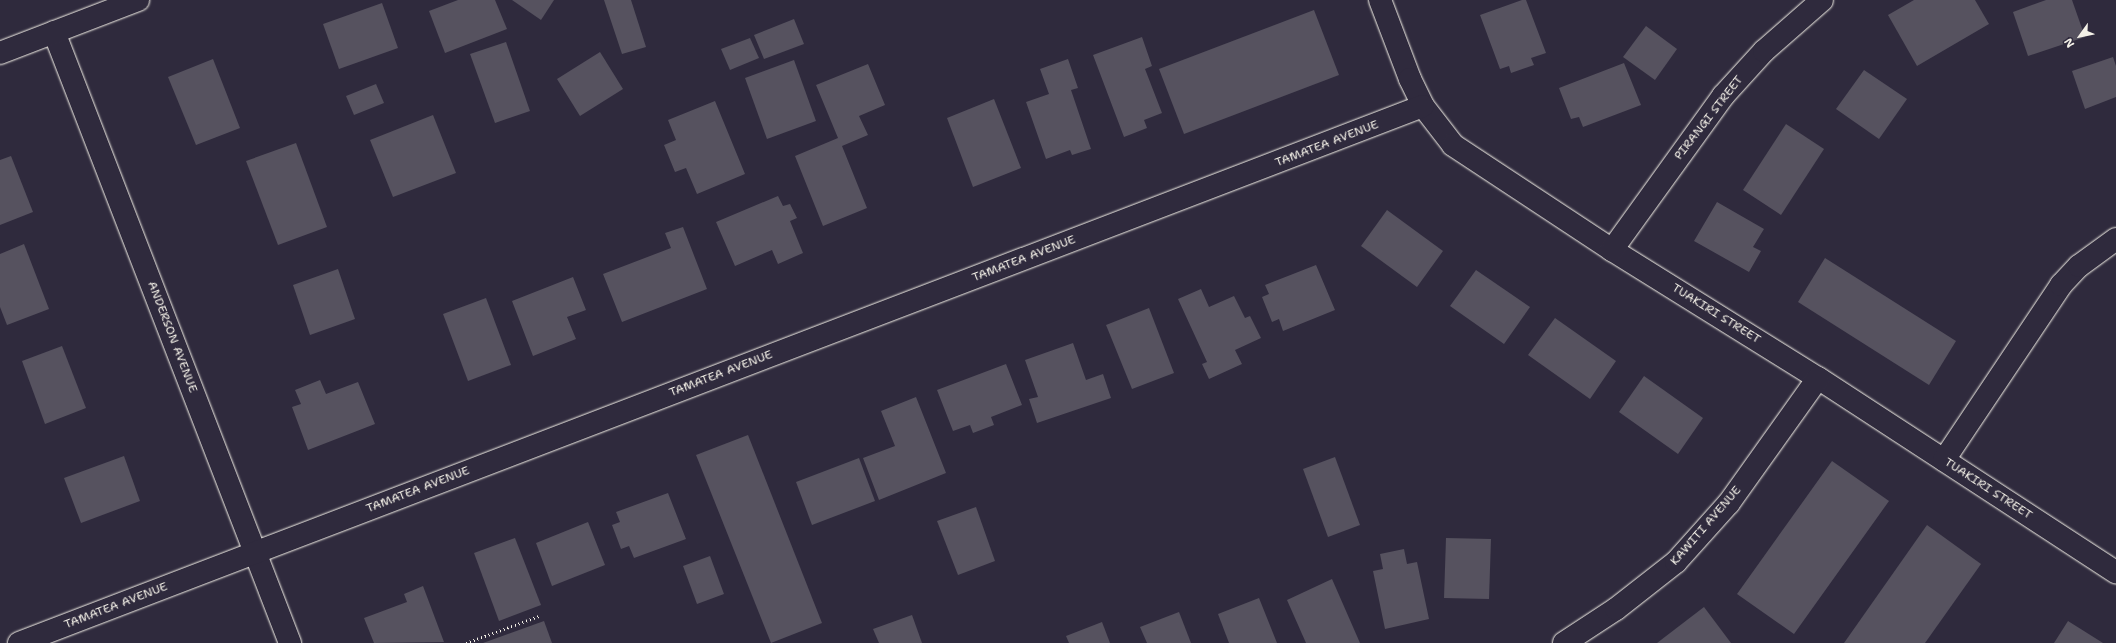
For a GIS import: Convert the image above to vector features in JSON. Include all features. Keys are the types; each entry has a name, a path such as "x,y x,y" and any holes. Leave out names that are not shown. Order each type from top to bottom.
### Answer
{"street":[{"path":"0,53 138,0"},
{"name":"TUAKIRI STREET","path":"1380,0 1407,73 1424,106 1441,131 1462,152 1612,250 1818,378 2116,572"},
{"name":"PIRANGI STREET","path":"1612,250 1723,96 1764,51 1822,0"},
{"name":"ANDERSON AVENUE","path":"54,32 290,643"},
{"name":"TAMATEA AVENUE","path":"19,643 1424,106"},
{"path":"1944,460 2061,285 2079,266 2116,239"},
{"name":"KAWITI AVENUE","path":"1564,643 1616,609 1676,562 1729,503 1818,378"}],"path":[{"path":"466,643 539,616"}],"building":[{"path":"458,0 495,0 507,29 445,53 429,11"},
{"path":"512,0 554,0 541,20"},
{"path":"604,0 631,0 646,47 622,54"},
{"path":"1522,0 1526,0 1546,53 1531,58 1534,65 1511,73 1509,66 1500,69 1480,15"},
{"path":"1914,0 1975,0 1989,24 1917,66 1888,15"},
{"path":"2046,0 2072,0 2085,37 2028,56 2013,12"},
{"path":"382,3 398,48 339,69 323,24"},
{"path":"1314,10 1339,75 1184,134 1159,69"},
{"path":"794,19 804,44 764,59 754,35"},
{"path":"1646,26 1677,49 1655,80 1623,57"},
{"path":"1142,37 1152,66 1145,69 1162,113 1144,120 1147,128 1124,137 1093,55"},
{"path":"750,38 759,58 730,70 721,49"},
{"path":"506,42 530,111 495,123 470,54"},
{"path":"600,52 623,89 580,116 557,79"},
{"path":"2113,57 2116,66 2116,97 2085,109 2072,71"},
{"path":"213,59 240,128 196,145 168,77"},
{"path":"1068,59 1078,88 1071,90 1091,149 1072,155 1070,150 1046,159 1026,102 1049,94 1040,69"},
{"path":"794,60 816,121 767,139 745,78"},
{"path":"1624,63 1641,105 1583,127 1579,117 1571,119 1559,88"},
{"path":"868,64 885,105 859,116 868,135 842,146 867,208 823,226 795,156 838,138 816,85"},
{"path":"1864,70 1907,99 1879,139 1836,109"},
{"path":"376,84 384,103 354,115 346,96"},
{"path":"994,99 1021,168 973,187 947,118"},
{"path":"715,101 745,174 697,194 686,168 675,172 664,145 676,140 668,120"},
{"path":"433,115 456,173 393,197 370,140"},
{"path":"1786,124 1824,149 1781,215 1743,190"},
{"path":"296,143 327,227 278,245 246,161"},
{"path":"11,156 33,212 0,225 0,160"},
{"path":"778,196 783,206 790,204 797,218 790,221 803,253 778,264 772,250 735,266 716,222"},
{"path":"1717,202 1764,229 1753,247 1761,251 1749,272 1694,241"},
{"path":"1387,210 1443,251 1417,287 1361,246"},
{"path":"683,227 707,289 622,322 603,274 671,248 665,233"},
{"path":"24,244 49,309 7,325 0,307 0,254"},
{"path":"1825,258 1956,341 1929,385 1798,302"},
{"path":"1316,265 1335,310 1283,331 1279,319 1272,322 1262,297 1269,294 1265,285"},
{"path":"338,269 355,319 310,335 293,285"},
{"path":"1476,270 1530,307 1504,344 1450,306"},
{"path":"573,277 586,310 567,317 576,339 533,356 512,301"},
{"path":"1201,289 1209,307 1234,296 1245,318 1250,316 1261,338 1235,350 1242,364 1209,379 1202,364 1207,362 1178,299"},
{"path":"486,298 511,365 468,381 443,314"},
{"path":"1149,308 1174,373 1132,389 1106,325"},
{"path":"1555,318 1616,361 1590,399 1528,355"},
{"path":"1073,343 1086,380 1103,374 1111,398 1037,423 1029,399 1038,397 1025,360"},
{"path":"62,346 86,408 45,424 22,361"},
{"path":"1006,364 1022,405 991,417 994,425 973,433 970,425 953,431 937,390"},
{"path":"1644,376 1703,418 1678,454 1619,412"},
{"path":"320,380 326,394 358,382 375,424 308,450 292,407 301,404 295,390"},
{"path":"916,397 946,473 879,500 863,458 895,446 881,411"},
{"path":"748,435 822,623 771,643 696,455"},
{"path":"124,456 140,501 81,523 64,478"},
{"path":"1335,457 1360,525 1328,537 1303,469"},
{"path":"859,458 875,501 812,525 796,482"},
{"path":"1832,461 1889,501 1794,634 1737,594"},
{"path":"668,493 686,539 634,558 629,546 621,549 612,525 620,522 616,512"},
{"path":"976,507 995,561 958,575 937,521"},
{"path":"588,522 605,565 552,586 536,543"},
{"path":"1927,525 1981,564 1925,643 1844,643"},
{"path":"515,538 541,605 499,621 474,553"},
{"path":"1446,538 1491,539 1489,599 1444,598"},
{"path":"1404,549 1407,564 1417,562 1429,619 1385,629 1373,571 1383,569 1380,554"},
{"path":"710,556 724,594 697,604 683,566"},
{"path":"1332,579 1360,643 1306,643 1287,600"},
{"path":"423,586 444,642 374,643 364,618 407,602 404,594"},
{"path":"1259,598 1277,643 1229,643 1218,614"},
{"path":"1704,607 1731,643 1657,643"},
{"path":"1179,612 1191,643 1147,643 1140,627"},
{"path":"912,615 922,643 879,643 873,629"},
{"path":"544,621 552,643 483,643"},
{"path":"2068,621 2103,643 2054,643"},
{"path":"1102,622 1110,643 1069,643 1066,636"}]}
